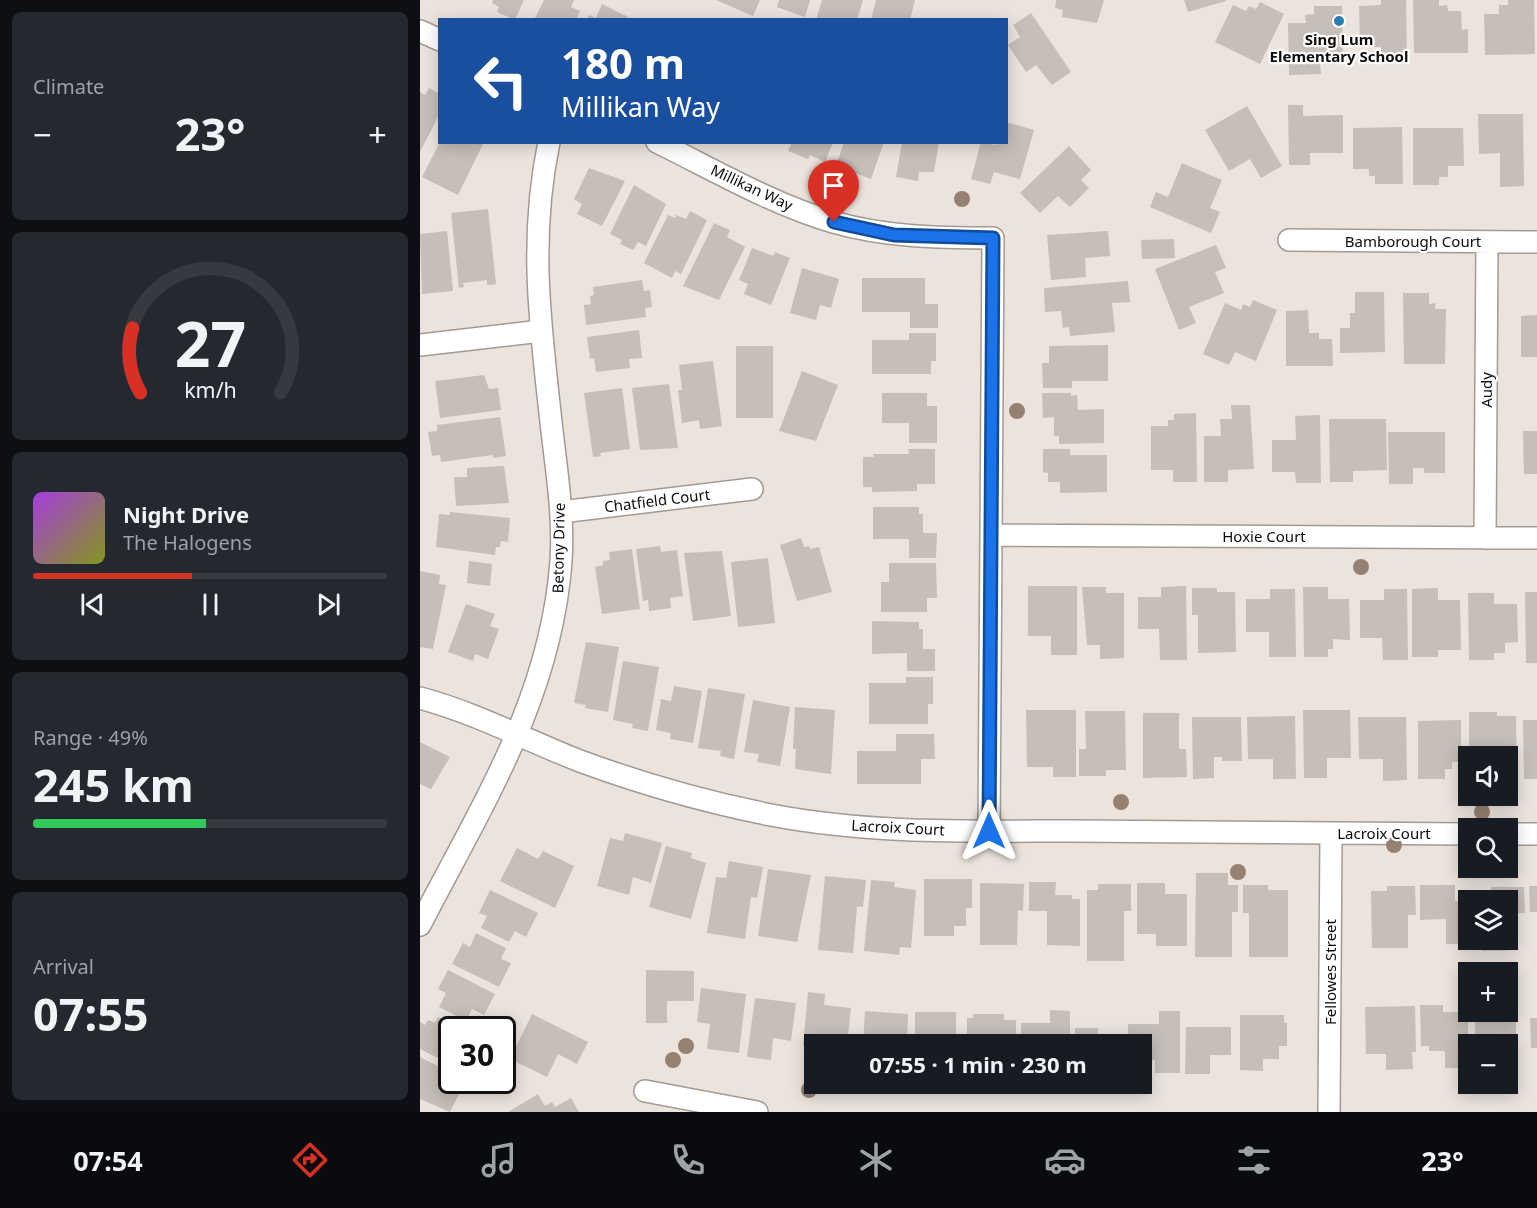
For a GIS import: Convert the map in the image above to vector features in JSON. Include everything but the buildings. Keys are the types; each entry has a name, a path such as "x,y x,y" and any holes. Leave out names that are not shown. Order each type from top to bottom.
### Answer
{"street":[{"path":"420,31 438,39"},
{"name":"Betony Drive","path":"420,926 519,734 545,659 555,611 561,560 561,512 541,331 536,243 540,193 549,144"},
{"name":"Millikan Way","path":"661,144 793,207 834,222 894,235 993,238 991,535"},
{"name":"Bamborough Court","path":"1289,240 1537,242"},
{"name":"Audy","path":"1485,538 1486,242"},
{"path":"420,345 541,331"},
{"name":"Chatfield Court","path":"561,512 752,489"},
{"path":"989,831 991,535"},
{"name":"Hoxie Court","path":"991,535 1537,538"},
{"name":"Lacroix Court","path":"420,698 473,714 578,760 638,782 773,815 892,829 1458,834"},
{"name":"Fellowes Street","path":"1329,1112 1331,833"},
{"path":"1518,834 1537,834"},
{"path":"645,1091 757,1112"}],"place":[{"name":"Sing Lum Elementary School","path":"1339,21"}],"route":[{"path":"834,222 894,235 993,238 989,831"}]}
